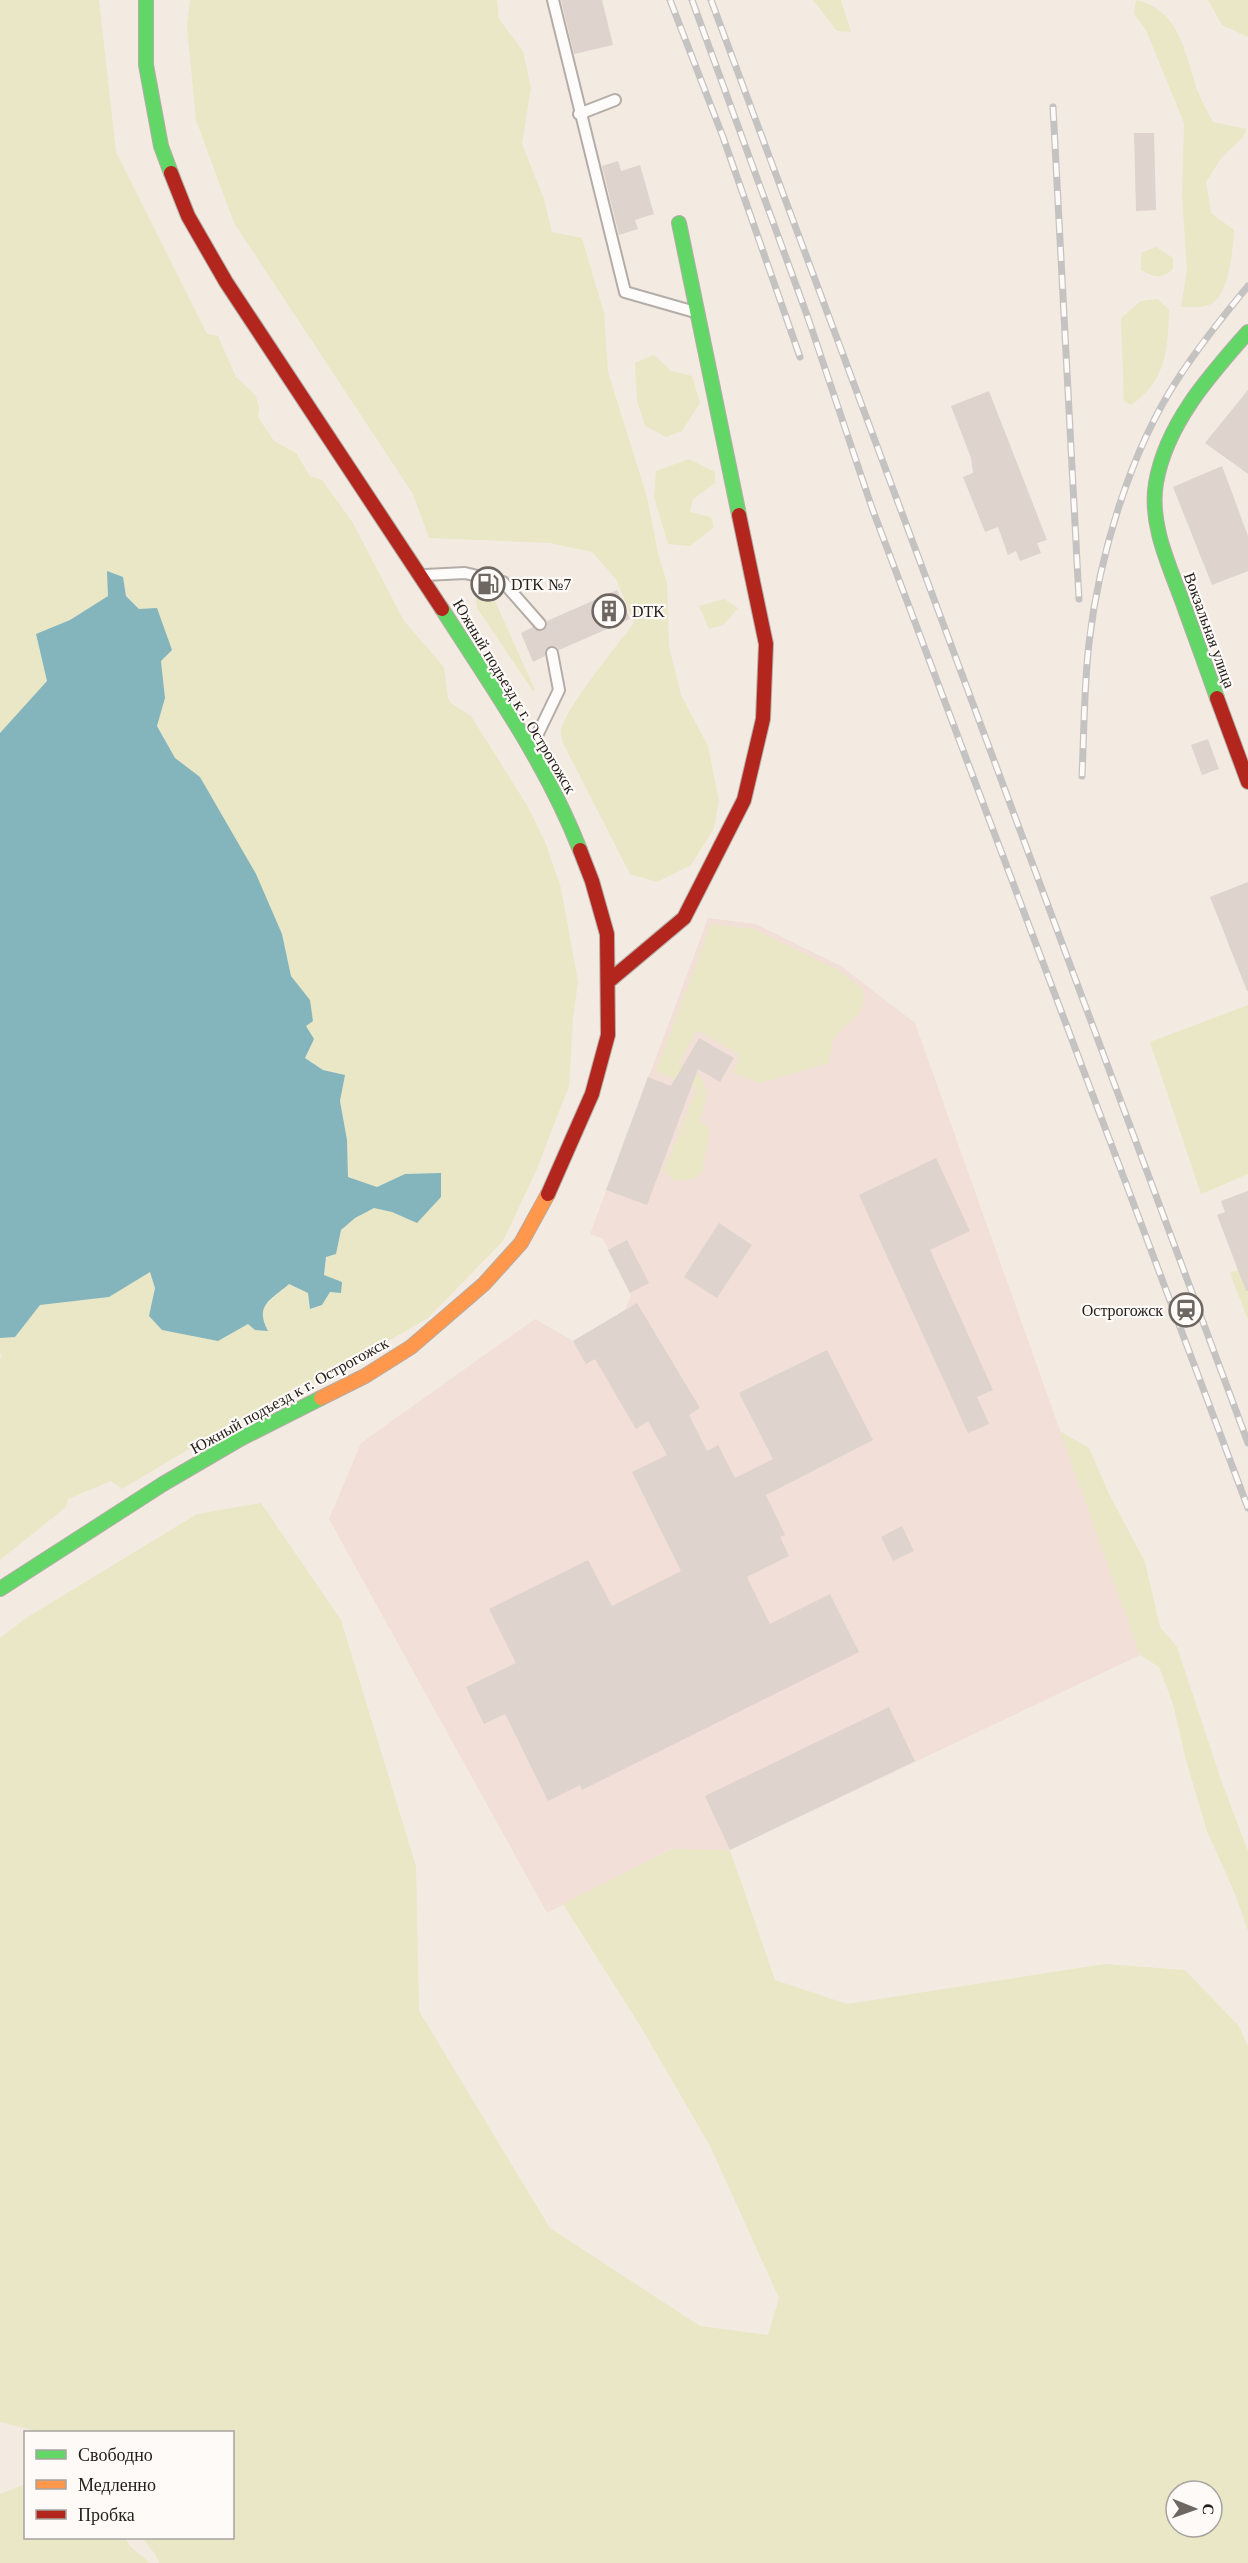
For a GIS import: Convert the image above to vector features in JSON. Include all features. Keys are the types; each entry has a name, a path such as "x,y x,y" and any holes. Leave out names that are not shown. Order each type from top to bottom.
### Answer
{"main road":[{"name":"Южный подъезд к г. Острогожск","path":"3,1585 163,1484 240,1439 366,1376 411,1347 484,1284 521,1243 561,1168 592,1094 608,1035 607,934 592,881 566,814 531,749 421,575 226,282 188,216 161,146 146,65 146,0"},
{"path":"609,981 684,918 744,800 763,719 766,644 679,223"},
{"name":"Вокзальная улица","path":"1248,332 1227,355 1189,407 1166,451 1156,485 1155,510 1160,539 1248,782"}],"lane":[{"path":"553,0 579,114 625,292 698,313"},
{"path":"579,114 615,100"},
{"path":"421,575 465,573 502,582 540,624"},
{"path":"531,749 559,690 552,653"}],"shaded area":[{"path":"0,0 99,0 116,152 207,334 218,336 236,377 256,396 259,408 258,417 274,441 296,453 310,476 322,480 353,523 404,621 444,667 448,698 451,703 471,716 528,807 546,844 561,888 578,982 569,1086 536,1171 503,1241 428,1318 336,1371 216,1433 122,1489 111,1481 68,1499 66,1507 0,1560 0,1359 3,1356 0,1354 0,1338 15,1337 40,1305 109,1297 150,1271 155,1288 149,1316 162,1329 218,1341 248,1324 267,1331 261,1318 263,1307 289,1284 308,1293 311,1309 322,1305 330,1292 324,1275 326,1257 335,1254 341,1230 355,1218 374,1207 417,1223 405,1174 377,1187 348,1177 347,1140 340,1101 345,1075 323,1070 305,1058 310,1000 291,976 282,934 223,818 200,777 175,758 157,725 165,698 161,660 139,609 126,596 123,577 108,596 70,620 36,634 47,681 0,733"},
{"path":"190,0 497,0 499,19 523,51 531,88 522,144 544,199 552,232 582,238 604,313 608,372 647,497 658,553 667,583 669,646 681,695 708,746 719,801 714,828 691,865 657,882 630,874 562,738 563,724 570,710 634,623 616,579 592,552 550,543 429,538 413,494 234,223 196,120 187,27"},
{"path":"813,0 841,0 851,32 837,31"},
{"path":"1136,0 1161,12 1177,32 1199,93 1213,122 1247,129 1243,137 1222,157 1206,182 1211,213 1234,230 1229,272 1225,283 1216,301 1206,306 1181,307 1187,270 1182,195 1184,123 1146,30 1134,14"},
{"path":"1208,0 1248,0 1248,37 1222,25"},
{"path":"1156,247 1173,258 1173,269 1161,276 1154,276 1141,270 1141,253"},
{"path":"1158,299 1169,310 1168,338 1163,364 1152,386 1131,405 1124,401 1121,318 1141,301"},
{"path":"654,355 671,371 692,376 700,403 682,431 666,437 645,426 637,401 635,363"},
{"path":"689,459 715,472 715,483 693,499 690,512 711,517 714,527 690,546 668,544 654,497 656,471"},
{"path":"488,593 495,601 535,690 533,691 477,608 476,599 479,595"},
{"path":"724,599 738,608 723,625 709,629 699,606"},
{"path":"708,918 756,924 841,966 915,1023 1140,1655 730,1850 671,1849 547,1913 329,1519 361,1443 535,1319 573,1341 625,1310 631,1295 603,1239 590,1234"},
{"path":"711,924 754,929 840,971 863,989 863,999 860,1012 834,1039 829,1063 760,1083 733,1073 740,1055 697,1030 679,1064 697,1074 704,1084 706,1103 699,1121 708,1127 709,1139 703,1172 693,1179 675,1181 664,1171 697,1088 656,1071"},
{"path":"1248,1005 1248,1174 1201,1194 1150,1042"},
{"path":"1241,1269 1248,1287 1248,1320 1230,1273"},
{"path":"1060,1431 1089,1448 1109,1494 1145,1562 1160,1627 1177,1647 1221,1780 1248,1851 1248,1931 1235,1894 1207,1831 1186,1760 1173,1704 1159,1667 1140,1655"},
{"path":"261,1503 341,1620 416,1866 419,2011 550,2228 700,2326 768,2335 779,2298 710,2146 644,2032 563,1904 672,1849 730,1850 775,1980 847,2004 1105,1964 1185,1970 1239,2026 1248,2047 1248,2563 159,2563 143,2539 234,2539 234,2431 36,2431 0,2422 0,1638 26,1618 197,1514"},
{"path":"24,2484 24,2539 126,2539 130,2546 150,2563 0,2563 0,2494"}],"water":[{"path":"107,571 123,577 126,596 139,609 157,608 172,650 161,661 165,698 157,726 175,758 200,777 256,874 282,934 291,976 310,1000 313,1021 306,1026 314,1039 305,1058 323,1070 345,1075 340,1101 347,1140 348,1177 377,1187 405,1174 441,1173 441,1197 417,1223 392,1212 374,1208 355,1218 341,1230 336,1254 326,1257 324,1275 342,1282 341,1293 330,1292 322,1305 310,1309 308,1293 289,1284 266,1304 263,1315 268,1331 255,1330 248,1324 218,1341 162,1330 149,1316 155,1288 150,1272 109,1297 40,1305 15,1337 0,1338 0,733 47,681 36,634 70,620 108,596"}],"building":[{"path":"561,0 602,0 613,45 574,54"},
{"path":"1134,133 1154,133 1156,210 1136,211"},
{"path":"618,161 621,171 640,165 654,214 635,220 638,229 619,235 602,166"},
{"path":"1248,390 1248,474 1205,443"},
{"path":"989,391 1047,540 1037,543 1041,553 1020,561 1016,551 1008,555 998,527 985,532 963,477 973,473 971,458 951,406"},
{"path":"1222,466 1248,536 1248,571 1212,585 1173,487"},
{"path":"617,590 630,619 559,650 555,646 550,646 545,650 545,656 533,662 521,633 533,627 542,631 547,627 547,621"},
{"path":"1208,739 1219,769 1202,775 1191,745"},
{"path":"1248,882 1248,991 1247,991 1210,897"},
{"path":"699,1038 734,1058 720,1082 698,1069 647,1205 606,1190 648,1077 671,1086"},
{"path":"936,1158 970,1231 930,1250 993,1390 977,1397 989,1424 968,1433 859,1195"},
{"path":"1248,1191 1248,1291 1246,1291 1217,1215 1225,1212 1221,1201"},
{"path":"719,1223 752,1245 717,1298 684,1277"},
{"path":"627,1240 649,1283 630,1293 608,1250"},
{"path":"637,1303 700,1408 689,1415 707,1451 718,1445 735,1478 773,1459 739,1393 827,1350 873,1440 766,1495 785,1535 780,1537 789,1556 747,1577 770,1624 830,1594 859,1652 582,1790 580,1785 548,1801 505,1714 484,1724 466,1687 516,1663 489,1609 588,1560 612,1606 681,1571 632,1472 667,1455 648,1421 636,1429 595,1359 586,1364 573,1341"},
{"path":"902,1526 914,1551 893,1561 881,1537"},
{"path":"889,1707 915,1761 730,1850 705,1796"}],"railway":[{"path":"670,0 723,137 800,357"},
{"path":"692,0 808,318 872,508 1248,1508"},
{"path":"711,0 1248,1443"},
{"path":"1053,107 1079,599"},
{"path":"1082,776 1089,643 1100,575 1119,505 1161,406 1195,353 1248,286"}],"traffic: fast":[{"path":"146,0 146,65 161,146 171,173"},
{"path":"679,223 739,515"},
{"path":"1217,698 1166,559 1155,514 1156,483 1161,461 1179,421 1205,383 1248,332"},
{"path":"442,609 535,756 580,850"},
{"path":"0,1589 163,1484 240,1439 321,1398"}],"traffic: slow":[{"path":"321,1398 365,1376 411,1347 484,1284 521,1243 548,1194"}],"traffic: jam":[{"path":"171,173 188,216 226,282 442,609"},
{"path":"609,981 684,918 744,800 763,719 766,644 739,515"},
{"path":"1217,698 1248,782"},
{"path":"548,1194 592,1094 608,1035 607,934 592,881 580,850"}],"place":[{"name":"DTK №7","path":"488,584"},
{"name":"DTK","path":"609,611"},
{"name":"Острогожск","path":"1186,1310"}]}
